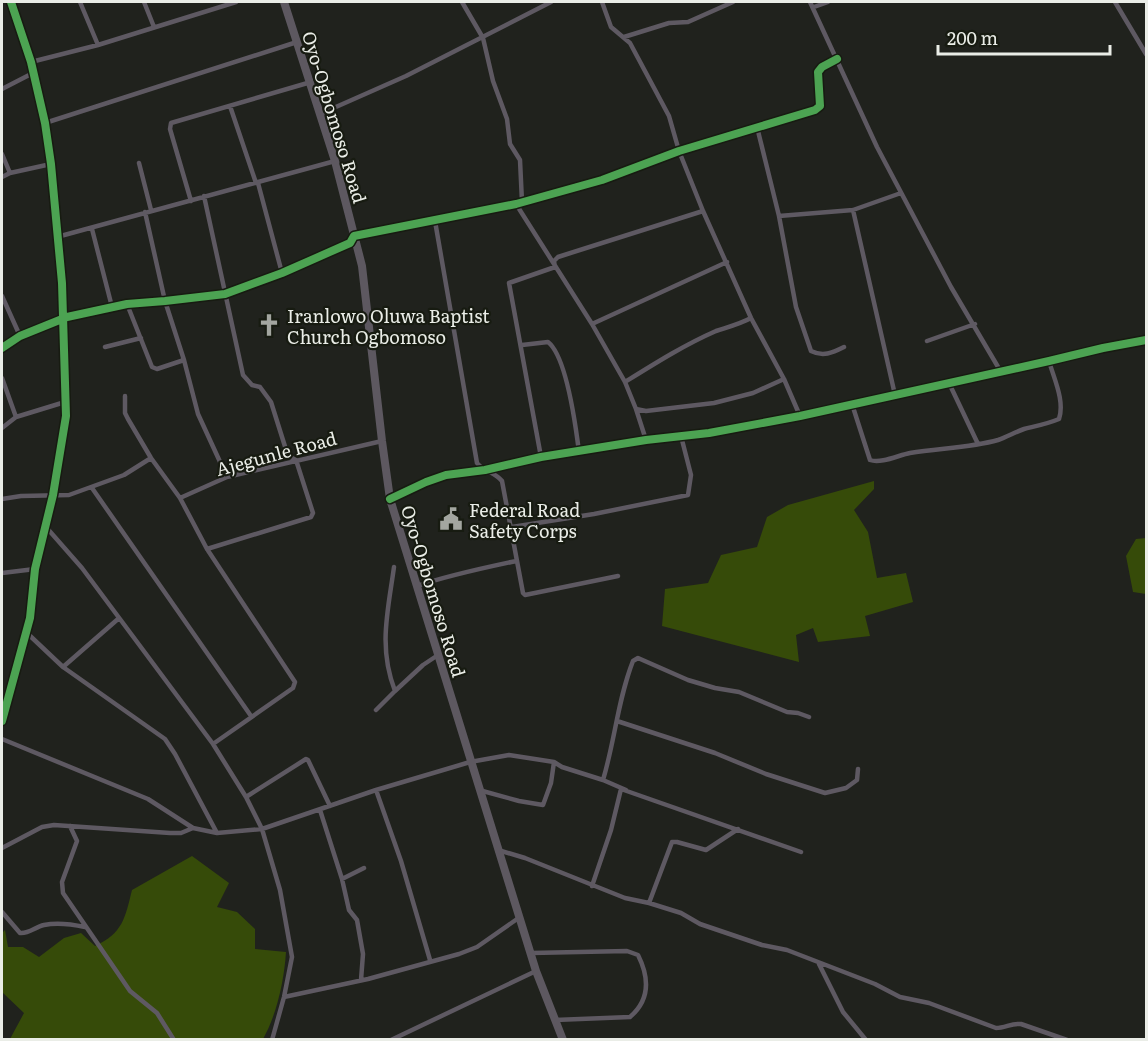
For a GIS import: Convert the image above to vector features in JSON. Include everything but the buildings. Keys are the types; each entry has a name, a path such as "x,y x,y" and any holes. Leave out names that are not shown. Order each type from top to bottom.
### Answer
{"highway":[{"name":"Oyo-Ogbomoso Road","path":"284,2 335,161 366,284 390,500 530,953 563,1040"}],"street":[{"path":"2,721 3,705 27,633 35,569 53,495 65,429 62,283 51,164 45,123 31,62 11,2"},
{"path":"80,2 98,45"},
{"path":"144,2 154,27"},
{"path":"205,2 208,9"},
{"path":"31,62 98,45 236,2"},
{"path":"462,2 483,38 493,81 507,119 510,144 520,159 522,202"},
{"path":"320,114 406,76 551,2"},
{"path":"602,2 611,27 624,37 635,51 669,117 679,151 703,211 751,318 784,379 800,416"},
{"path":"624,37 669,23 688,21 733,2"},
{"path":"810,2 877,147 951,287 975,324 1001,372"},
{"path":"814,7 828,2"},
{"path":"1115,2 1146,54"},
{"path":"45,123 297,42"},
{"path":"2,348 20,336 61,319 127,304 225,294 282,273 350,243 354,236 516,204 602,180 679,151 816,110 820,106 818,72 822,67 837,59"},
{"path":"2,89 33,73"},
{"path":"191,201 170,129 171,123 311,82"},
{"path":"230,106 256,183 258,183 282,273"},
{"path":"757,127 779,216 796,307 811,351 818,354 831,353 844,347"},
{"path":"2,154 10,173"},
{"path":"57,237 335,161"},
{"path":"139,163 165,301 184,360 200,422 227,477"},
{"path":"2,177 10,173 51,164"},
{"path":"779,216 853,210 901,193"},
{"path":"204,196 243,375 252,385 260,387 271,402 288,456 296,460 312,509 311,517 207,549"},
{"path":"516,204 592,324 625,382 646,440"},
{"path":"853,210 896,395"},
{"path":"555,267 558,257 703,211"},
{"path":"435,221 477,463 502,481 523,593 525,595 618,576"},
{"path":"92,228 112,307"},
{"path":"592,324 727,262"},
{"path":"541,457 510,284 555,267"},
{"path":"2,296 20,336"},
{"path":"127,304 152,368 184,360"},
{"path":"625,382 684,346 751,318"},
{"path":"927,341 975,324"},
{"path":"105,347 141,338"},
{"path":"390,500 426,482 446,476 541,457 800,416 1146,340"},
{"path":"522,345 548,342 554,347 569,387 579,452"},
{"path":"852,404 870,460 873,462 912,453 998,440 1021,430 1044,426 1059,419 1062,411 1061,401 1049,362"},
{"path":"2,378 16,417"},
{"path":"636,409 646,411 714,403 753,393 784,379"},
{"path":"949,383 978,444"},
{"path":"125,396 125,413 151,458 180,498 207,549 295,682 293,688 213,744"},
{"path":"2,428 16,417 65,402"},
{"path":"512,527 594,514 688,495 691,475 681,436"},
{"name":"Ajegunle Road","path":"180,498 227,477 382,441"},
{"path":"2,499 69,495 124,475 151,458"},
{"path":"92,488 251,716"},
{"path":"45,527 82,568 213,744 246,797 262,829 280,890 291,951 284,997 272,1040"},
{"path":"417,586 444,577 455,577 516,561"},
{"path":"394,567 385,622 385,651 388,673 395,691"},
{"path":"2,573 35,569"},
{"path":"63,667 118,619"},
{"path":"27,633 63,667 165,739 217,833"},
{"path":"376,710 423,665 438,655"},
{"path":"603,780 612,751 625,681 633,661 638,658 688,680 739,692 787,712 809,717"},
{"path":"617,721 715,753 766,774 825,793 846,788 857,780 858,769"},
{"path":"2,740 148,799 193,828 217,833 262,829 376,790 470,762 509,756 554,762 562,767 801,852"},
{"path":"246,797 306,759 309,760 330,806"},
{"path":"479,790 543,805 551,783 554,762"},
{"path":"592,886 611,830 621,789 626,790"},
{"path":"376,790 401,861 430,960"},
{"path":"320,810 342,879 349,910 357,920 363,954 361,980"},
{"path":"2,848 42,827 54,825 170,833 181,833 193,828"},
{"path":"70,826 77,841 61,889 130,991 157,1013 174,1040"},
{"path":"649,903 672,842 706,850 738,829"},
{"path":"498,850 525,858 625,898 681,913 700,924 762,945 786,950 875,984 900,997 929,1003 996,1028 1003,1028 1014,1023 1021,1024 1067,1040"},
{"path":"342,879 364,868"},
{"path":"2,912 20,933 53,923 85,927"},
{"path":"284,997 361,980 459,954 477,947 520,917"},
{"path":"530,953 627,951 638,955 647,976 648,990 636,1012 630,1017 555,1020"},
{"path":"819,964 843,1012 866,1040"},
{"path":"391,1040 536,971"}],"green space":[{"path":"874,481 874,489 854,510 868,532 877,578 906,573 913,602 865,616 870,636 818,642 813,628 796,635 799,662 662,626 665,589 708,583 721,555 757,547 767,517 788,505"},
{"path":"1146,538 1146,594 1133,592 1126,556 1136,539"},
{"path":"192,856 229,883 217,907 237,912 255,929 255,949 286,952 279,997 263,1039 10,1039 24,1013 2,992 2,933 5,930 8,947 23,947 39,957 64,938 81,933 95,946 112,936 121,924 132,890"}],"cycle path":[{"path":"2,721 30,618 35,569 53,495 66,416 62,283 51,164 45,123 31,62 11,2"},
{"path":"2,348 20,336 67,317 127,304 225,294 282,273 350,243 354,236 516,204 602,180 679,151 815,110 820,106 818,72 822,67 837,59"},
{"path":"390,499 446,475 485,470 541,457 646,440 709,433 800,416 1146,340"}],"place":[{"name":"Iranlowo Oluwa Baptist Church Ogbomoso","path":"269,325"},
{"name":"Federal Road Safety Corps","path":"451,519"}]}
